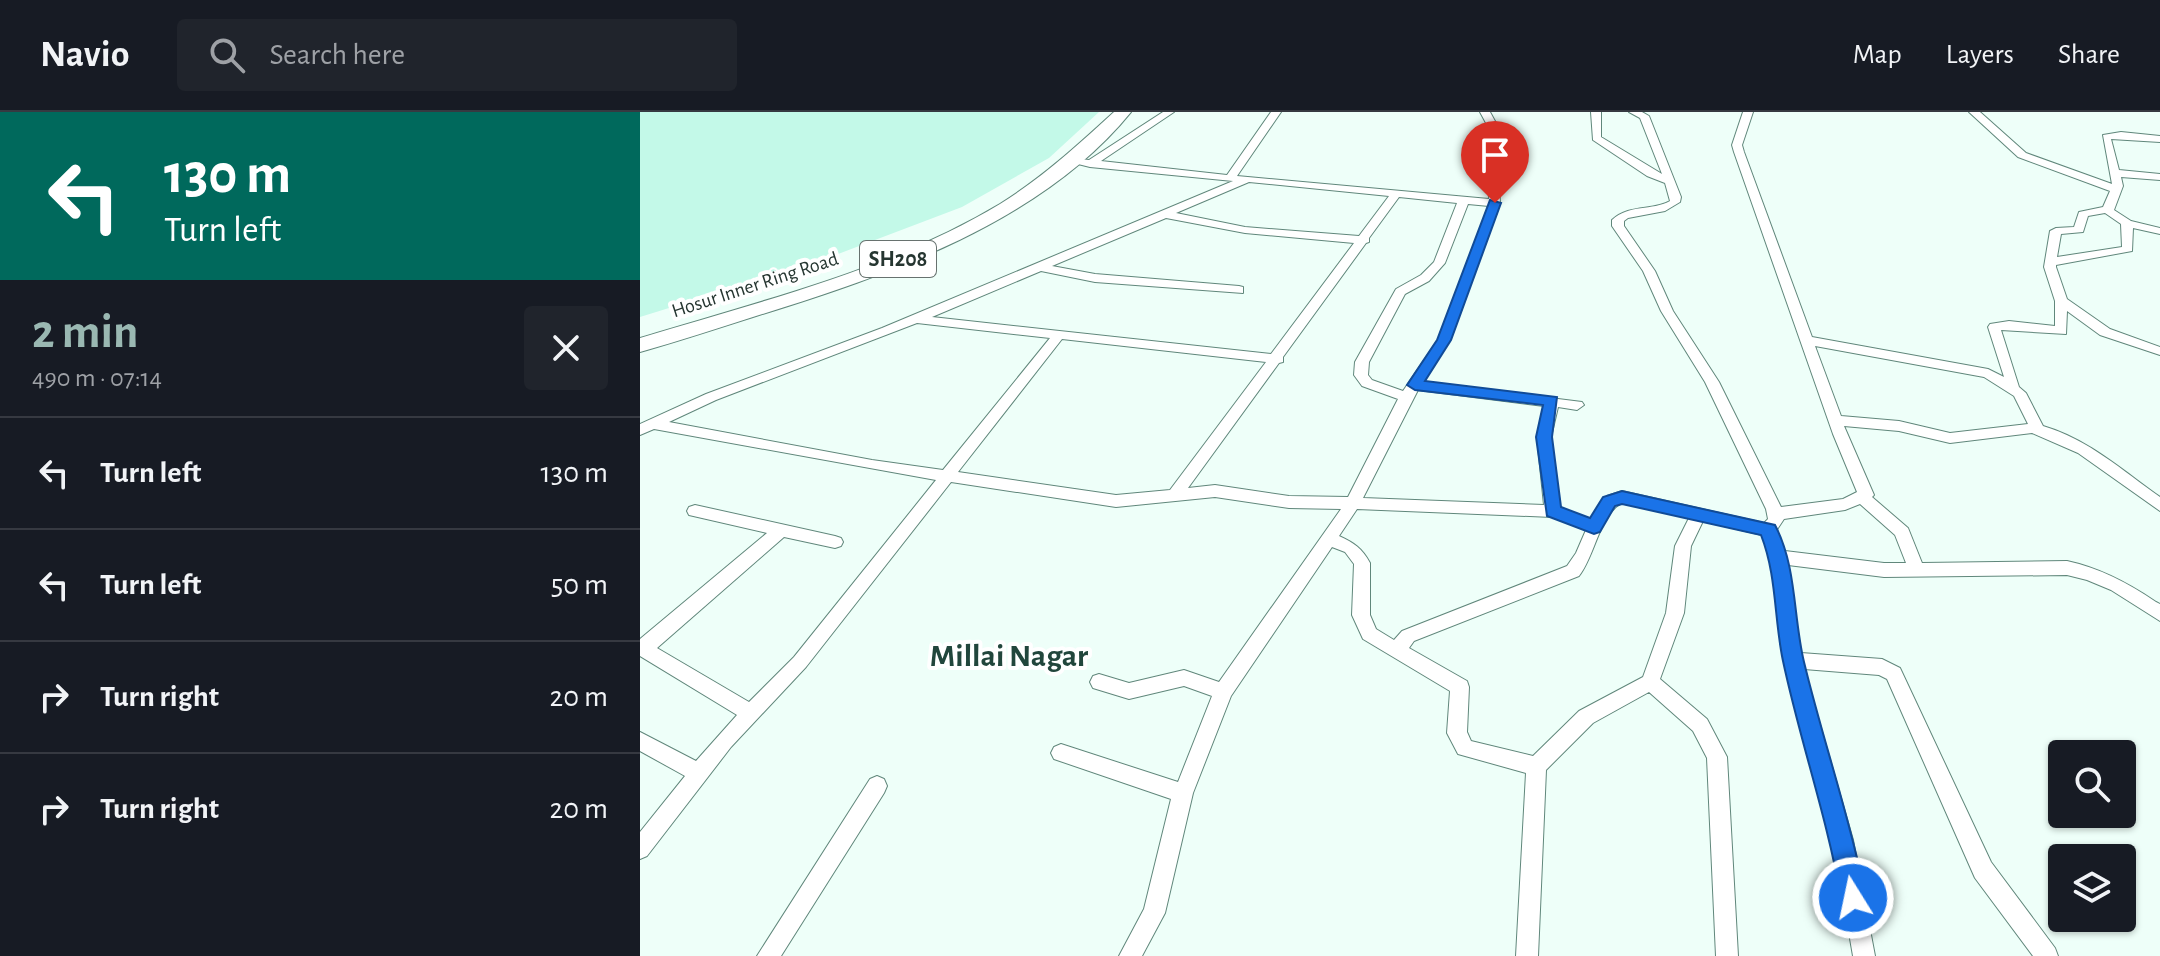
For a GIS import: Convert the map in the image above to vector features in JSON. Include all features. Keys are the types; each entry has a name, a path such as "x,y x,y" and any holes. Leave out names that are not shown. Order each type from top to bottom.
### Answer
{"main road":[{"name":"Hosur Inner Ring Road","path":"640,332 790,286 939,232 1001,199 1107,112"},
{"name":"Hosur Inner Ring Road","path":"640,345 788,298 941,242 1081,163 1123,112"}],"street":[{"path":"1081,163 1169,112"},
{"path":"1229,179 1276,112"},
{"path":"1130,956 1154,913 1183,793 1223,692 1353,503 1411,391 1444,340 1495,203 1491,123 1485,112"},
{"path":"1596,112 1596,138 1651,174 1670,181"},
{"path":"1748,112 1737,145 1835,420 1866,487 1863,498"},
{"path":"1974,112 2022,155 2116,189"},
{"path":"1643,113 1676,197 1671,206 1628,213 1618,220 1618,226 1649,271 1667,311 1712,382 1772,522 1793,660 1843,840 1864,956"},
{"path":"2108,209 2116,189 2109,135 2160,139"},
{"path":"1081,163 1495,203"},
{"path":"2114,173 2160,177"},
{"path":"647,427 711,397 916,319 1248,179"},
{"path":"1174,496 1278,359 1396,194"},
{"path":"1464,199 1439,263 1425,278 1400,292 1362,362 1361,375 1367,383 1411,391 1577,405"},
{"path":"2038,430 2013,385 1994,327 2009,325 2061,331 2061,301 2051,262 2056,231 2079,230 2083,214 2108,209 2127,223 2160,231"},
{"path":"1164,214 1245,230 1365,240"},
{"path":"2051,262 2128,249 2127,223"},
{"path":"1040,267 1095,278 1239,290"},
{"path":"2061,301 2105,332 2160,351"},
{"path":"916,319 1057,337 1278,359"},
{"path":"640,849 698,773 800,662 1057,337"},
{"path":"1806,340 1988,373 2013,385"},
{"path":"1552,401 1544,437 1553,511"},
{"path":"1835,420 1899,426 1950,438 2038,430 2073,445 2160,505"},
{"path":"647,427 947,478 1116,501 1234,492 1289,502 1553,511 1594,527"},
{"path":"1397,650 1408,636 1573,571 1580,564 1594,527 1609,501 1622,497 1699,513 1772,522 1863,498"},
{"path":"1863,498 1902,532 1917,571"},
{"path":"695,511 835,542"},
{"path":"1527,956 1536,766 1586,717 1650,682 1675,613 1683,546 1699,513"},
{"path":"751,713 642,648 781,530"},
{"path":"1329,539 1358,554 1362,563 1360,603 1364,626 1369,634 1457,683 1462,695 1457,733 1465,748 1536,766"},
{"path":"1779,557 1917,571 2067,568 2092,574 2143,601 2160,614"},
{"path":"1793,660 1882,667 1894,674 1983,870 2047,956"},
{"path":"1099,682 1129,691 1184,678 1223,692"},
{"path":"1650,682 1700,725 1717,757 1727,956"},
{"path":"640,741 698,773"},
{"path":"1061,753 1183,793"},
{"path":"768,956 877,786"}],"green space":[{"path":"640,112 1099,112 1049,158 962,207 817,262 640,317"}],"district":[{"name":"Millai Nagar","path":"1009,656"}],"route":[{"path":"1495,203 1444,340 1415,385 1552,401 1544,437 1553,511 1594,527 1609,501 1622,497 1768,530 1779,557 1793,660 1843,840 1853,898"}]}
